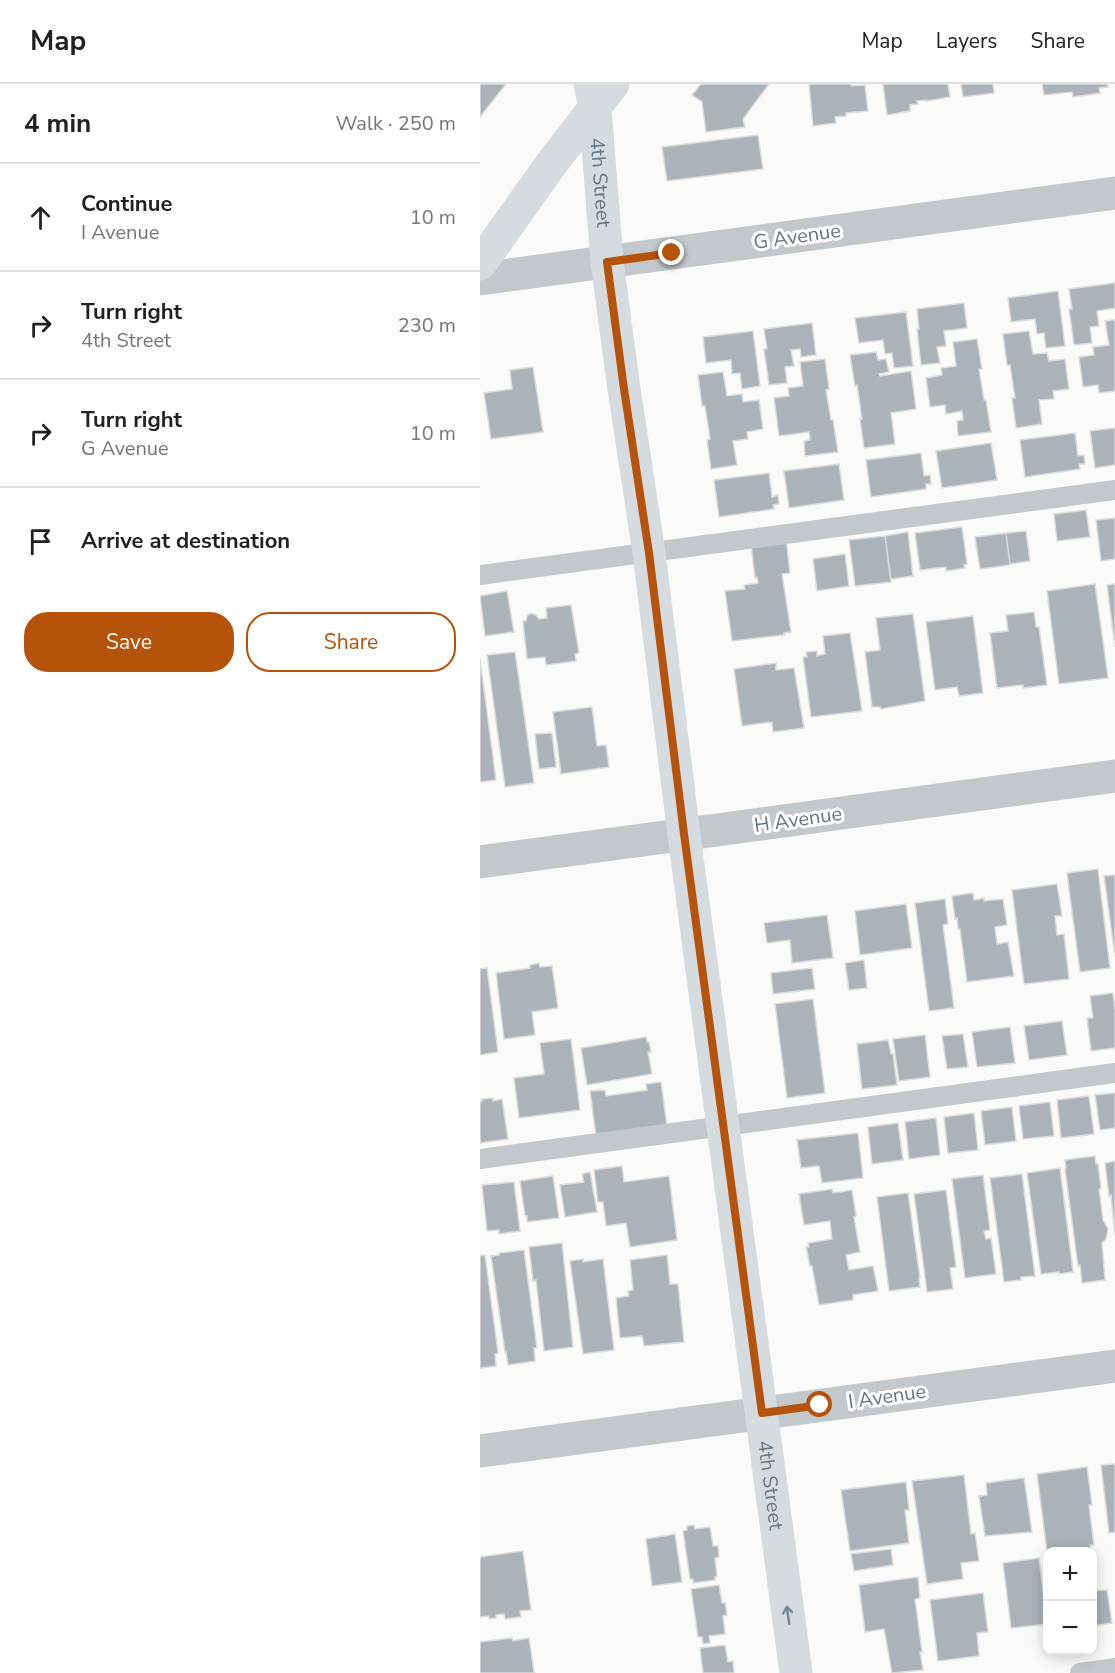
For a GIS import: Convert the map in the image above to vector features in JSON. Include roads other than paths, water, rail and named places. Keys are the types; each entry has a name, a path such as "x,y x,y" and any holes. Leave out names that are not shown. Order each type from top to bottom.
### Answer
{"main road":[{"name":"4th Street","path":"599,92 607,262 649,553 684,834 796,1673"},
{"path":"480,264 599,92"}],"street":[{"name":"G Avenue","path":"480,279 1115,193"},
{"name":"H Avenue","path":"480,862 1115,776"},
{"name":"I Avenue","path":"480,1451 1115,1366"}],"lane":[{"path":"480,575 1115,490"},
{"path":"480,1159 1115,1073"},
{"path":"1080,1673 1115,1668"}]}
